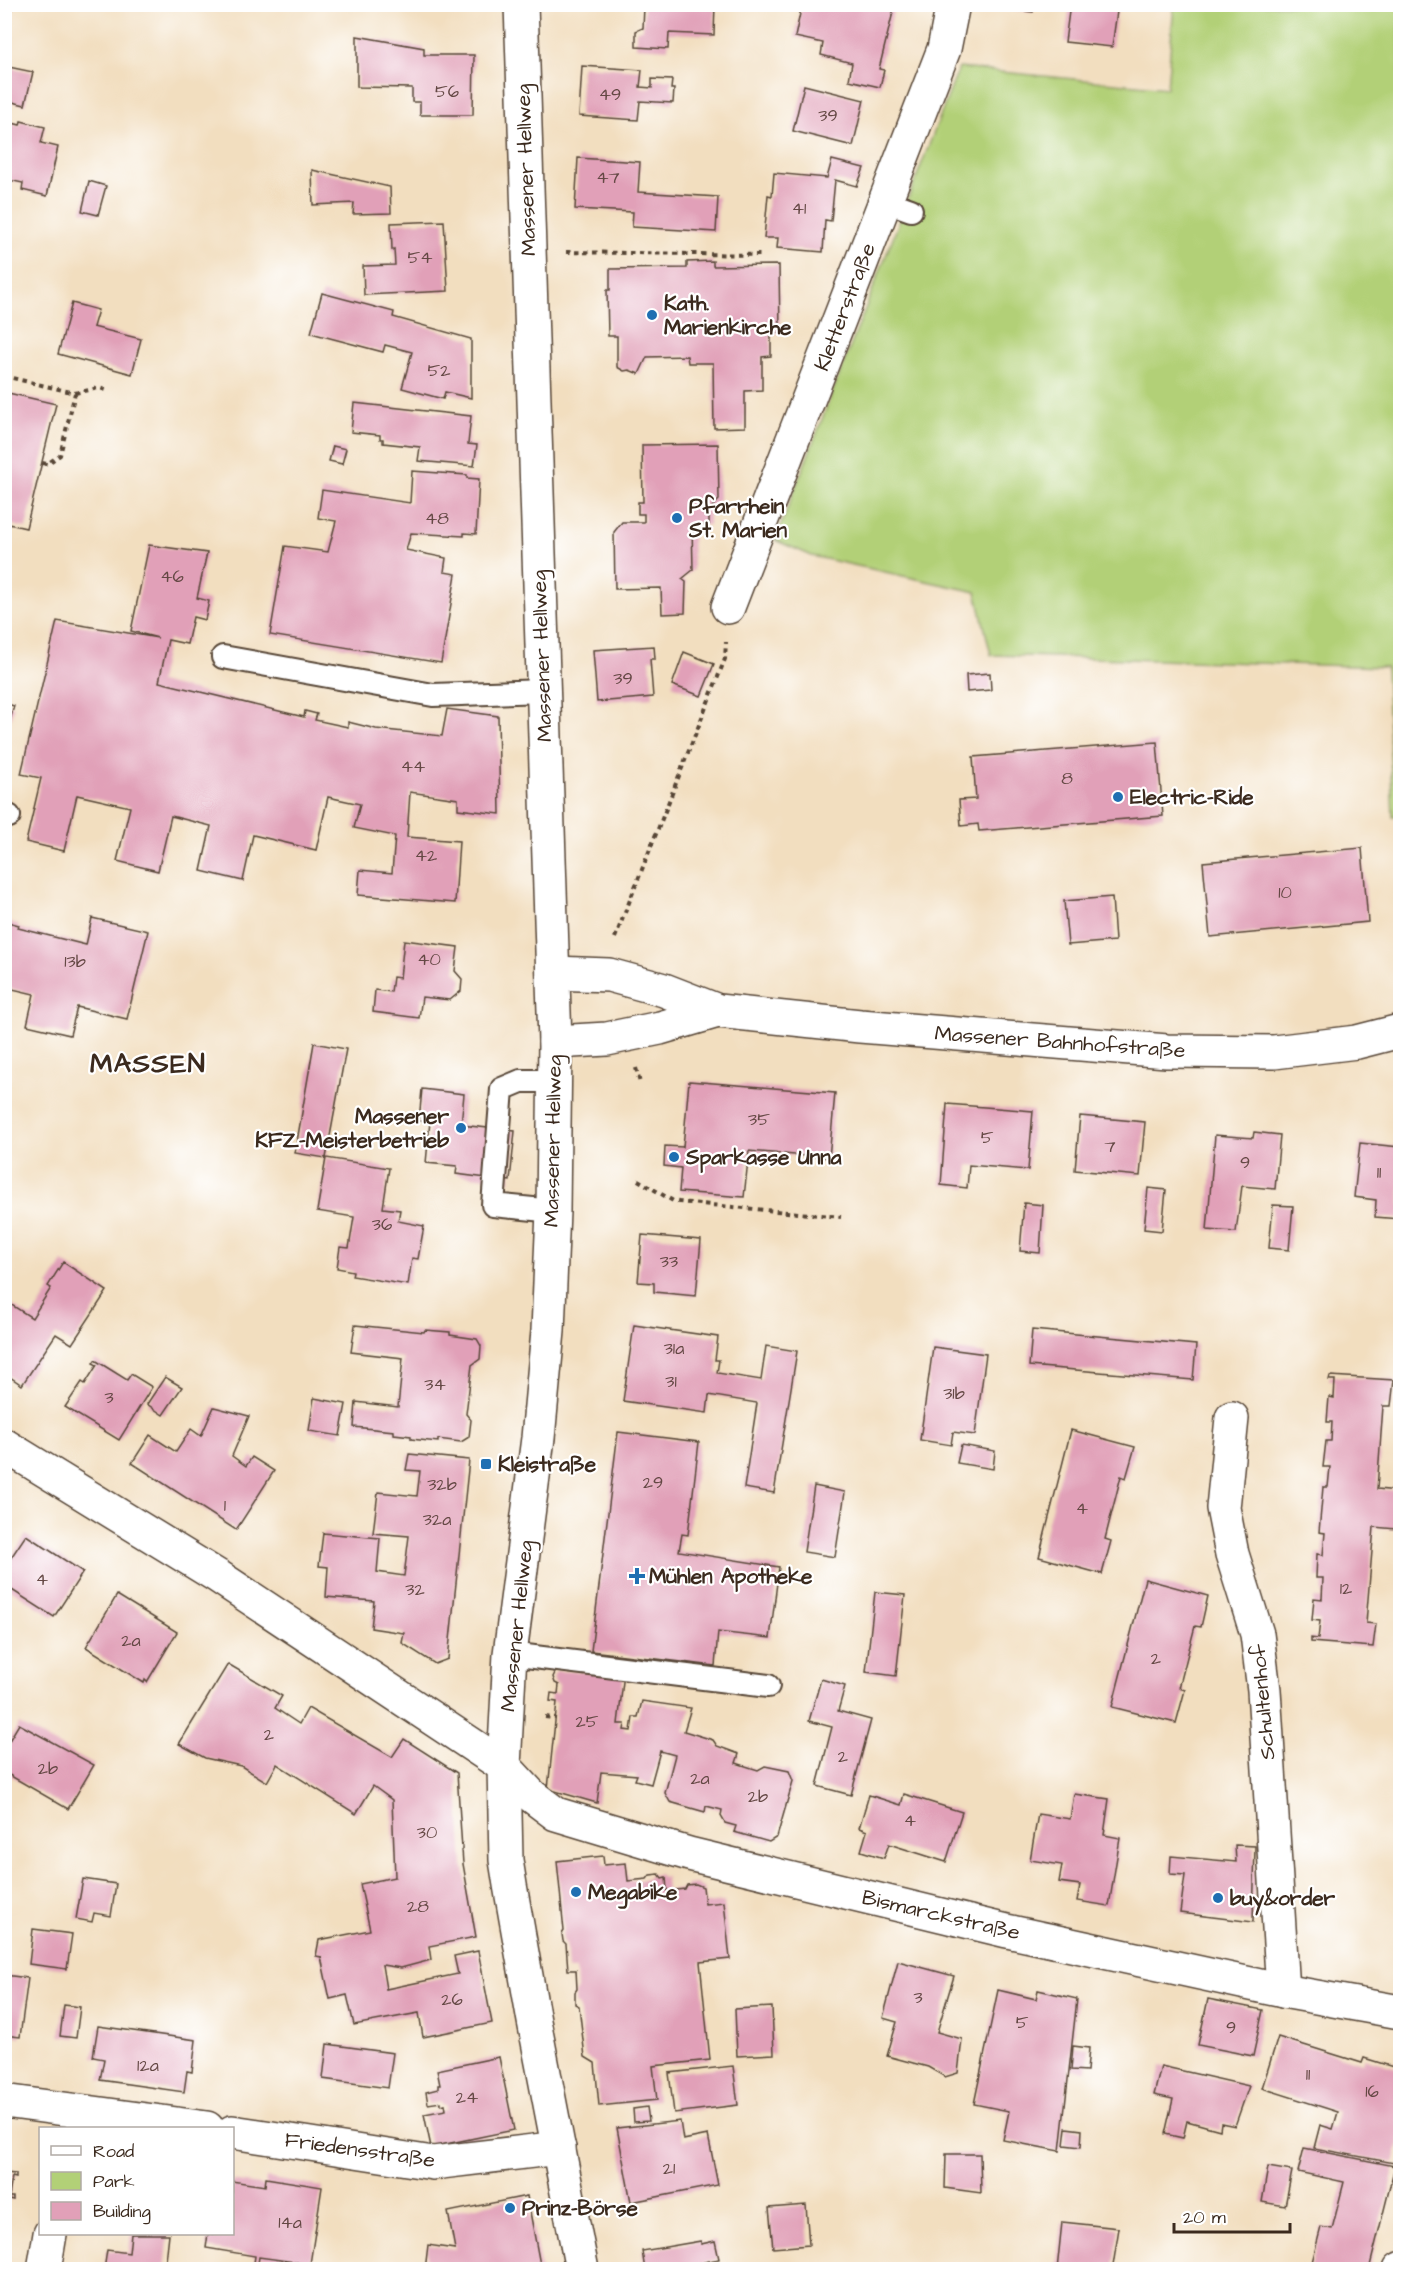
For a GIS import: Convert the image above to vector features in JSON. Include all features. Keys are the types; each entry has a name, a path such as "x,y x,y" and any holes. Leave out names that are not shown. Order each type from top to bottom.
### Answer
{"main road":[{"name":"Massener Hellweg","path":"520,4 555,1042 553,1211 548,1331 538,1438 510,1654 504,1766 506,1860 582,2270"},
{"name":"Kletterstraße","path":"728,608 898,206 944,49 953,4"},
{"name":"Massener Bahnhofstraße","path":"553,973 609,975 664,990 718,1011 860,1026 1167,1051 1274,1052 1357,1042 1401,1031"},
{"name":"Massener Bahnhofstraße","path":"555,1042 607,1039 660,1028 718,1011"},
{"name":"Schultenhof","path":"1232,1418 1223,1508 1232,1554 1257,1634 1264,1690 1283,1991"},
{"path":"4,1445 219,1577 504,1766"},
{"name":"Bismarckstraße","path":"504,1766 532,1796 556,1814 689,1854 1007,1931 1283,1991 1401,2012"},
{"path":"4,2101 68,2119 192,2127"},
{"name":"Friedensstraße","path":"234,2132 433,2163 559,2148"},
{"path":"44,2270 50,2235"}],"lane":[{"path":"223,657 433,695 543,691"},
{"path":"553,1211 493,1205 502,1089 521,1081 554,1081"},
{"path":"510,1654 768,1686"}],"path":[{"path":"566,252 760,255"},
{"path":"4,376 75,393 99,388 106,390"},
{"path":"42,463 46,464 60,455 75,393"},
{"path":"615,938 725,659 728,608"},
{"path":"638,1180 673,1201 842,1217"},
{"path":"545,1717 556,1718"}],"green space":[{"path":"1174,5 1400,5 1400,817 1393,817 1386,667 991,655 976,592 812,556 775,540 959,68 1167,88"}],"building":[{"path":"4,4 13,4 5,37 4,37"},
{"path":"383,4 464,4 464,9 383,9"},
{"path":"642,4 715,4 714,35 669,33 668,49 636,47 636,31 643,28 644,7"},
{"path":"802,4 895,4 879,69 884,70 880,87 849,80 852,63 821,55 823,43 795,37"},
{"path":"987,4 1034,4 1033,12 986,7"},
{"path":"1070,4 1118,4 1112,47 1065,42"},
{"path":"357,36 424,48 424,55 474,55 473,115 420,115 420,102 412,102 412,88 357,87"},
{"path":"4,66 33,72 25,105 4,100"},
{"path":"582,66 642,70 640,87 652,88 652,79 672,80 673,103 640,101 638,120 579,116"},
{"path":"804,85 864,100 853,146 793,131"},
{"path":"5,121 20,125 21,121 45,127 41,143 58,147 47,196 22,190 23,183 4,179"},
{"path":"578,158 640,162 638,192 718,197 716,232 632,227 633,212 575,209"},
{"path":"832,160 864,168 857,186 835,180 831,221 825,220 823,252 777,248 778,238 764,238 768,195 772,196 774,173 827,178"},
{"path":"312,170 390,187 391,213 353,214 354,203 313,205"},
{"path":"89,181 106,186 98,215 82,211"},
{"path":"444,221 448,291 364,295 363,266 395,265 391,223"},
{"name":"Kath. Marienkirche","path":"713,261 713,266 779,265 780,333 771,333 771,356 762,357 762,390 745,391 745,427 714,428 713,363 688,363 687,356 647,357 639,374 629,370 624,371 617,367 617,336 608,336 607,290 610,290 610,269 687,268 687,262"},
{"path":"322,293 394,312 393,317 471,339 471,398 445,392 443,399 402,388 412,352 385,345 383,352 311,333"},
{"path":"72,303 98,310 93,327 141,339 132,374 58,354"},
{"path":"4,392 56,404 26,528 4,523"},
{"path":"354,403 471,416 468,444 477,445 474,466 418,461 420,447 383,443 380,435 351,432"},
{"name":"Pfarrhein St. Marien","path":"718,444 719,500 709,510 709,525 692,525 693,570 682,579 686,582 685,613 662,614 661,588 615,589 614,532 622,522 644,522 644,514 638,514 638,502 643,502 642,445"},
{"path":"333,446 346,449 342,464 329,461"},
{"path":"412,471 467,475 467,478 479,479 476,534 464,533 464,536 411,533 406,550 446,558 444,572 456,574 441,663 270,635 285,546 328,552 336,521 318,518 322,490 410,503"},
{"path":"149,545 207,553 197,598 209,601 205,620 193,617 187,644 168,640 159,682 304,717 305,711 317,714 315,720 348,727 348,722 376,729 442,736 447,709 498,716 500,814 458,809 458,799 410,792 407,837 459,841 455,903 358,895 360,870 392,873 395,836 354,828 360,804 328,797 316,850 253,835 243,881 201,871 211,826 171,816 158,871 117,861 130,807 77,795 64,851 26,842 41,778 21,774 57,621 158,638 131,631"},
{"path":"654,646 655,659 650,659 653,697 597,702 593,650"},
{"path":"684,652 714,664 701,696 672,685"},
{"path":"990,673 991,690 967,692 966,675"},
{"path":"4,703 14,706 5,737 4,737"},
{"path":"1157,742 1163,816 979,831 978,824 961,826 959,800 976,799 973,757"},
{"path":"1362,848 1368,922 1210,937 1203,862"},
{"path":"1112,897 1115,941 1068,945 1064,901"},
{"path":"92,918 148,931 127,1019 77,1007 70,1035 27,1025 34,994 4,987 4,921 19,925 18,928 86,945"},
{"path":"404,940 458,947 455,971 462,979 461,991 450,1000 422,997 419,1018 373,1012 375,990 391,992 393,977 400,978"},
{"path":"314,1043 346,1049 326,1158 295,1153"},
{"path":"689,1081 835,1093 829,1158 749,1151 744,1197 679,1192 681,1168 664,1166 665,1146 683,1147"},
{"path":"422,1089 464,1094 461,1125 515,1131 510,1181 456,1174 457,1166 426,1163 430,1121 419,1121"},
{"path":"947,1104 1033,1111 1028,1170 969,1165 967,1188 941,1185"},
{"path":"1080,1116 1145,1122 1140,1176 1075,1170"},
{"path":"1254,1132 1280,1135 1275,1189 1242,1186 1236,1232 1207,1230 1215,1135 1253,1138"},
{"path":"1360,1143 1400,1147 1400,1219 1375,1217 1376,1200 1354,1197"},
{"path":"326,1158 389,1168 383,1208 400,1210 398,1221 424,1226 418,1259 412,1258 408,1285 352,1276 353,1271 337,1268 340,1247 349,1248 354,1217 317,1211"},
{"path":"1148,1188 1166,1190 1162,1231 1144,1229"},
{"path":"1024,1203 1043,1205 1040,1253 1020,1251"},
{"path":"1273,1205 1293,1206 1289,1250 1269,1248"},
{"path":"642,1235 701,1240 696,1296 654,1292 654,1283 638,1282"},
{"path":"63,1262 107,1291 72,1344 56,1334 22,1385 4,1373 4,1300 32,1318 51,1288 48,1286"},
{"path":"355,1325 424,1332 425,1330 450,1332 450,1335 477,1339 481,1346 480,1359 472,1365 466,1414 471,1420 469,1437 461,1442 438,1439 438,1442 411,1439 411,1436 394,1434 394,1431 354,1427 356,1402 398,1407 403,1358 351,1352"},
{"path":"634,1325 718,1337 715,1360 719,1360 717,1373 761,1380 766,1346 797,1351 774,1493 744,1488 757,1403 709,1395 707,1413 623,1401"},
{"path":"1032,1330 1196,1345 1193,1380 1029,1366"},
{"path":"933,1347 986,1354 975,1435 953,1432 951,1445 920,1440"},
{"path":"95,1360 127,1380 131,1374 152,1387 119,1440 65,1407 82,1382 85,1384 97,1365 93,1363"},
{"path":"1330,1376 1394,1380 1391,1406 1383,1406 1377,1489 1399,1491 1396,1529 1374,1527 1366,1623 1376,1624 1373,1647 1311,1642 1311,1638 1318,1639 1320,1621 1312,1620 1314,1598 1322,1599 1323,1578 1316,1578 1317,1554 1323,1555 1325,1533 1319,1532 1323,1487 1328,1487 1330,1467 1323,1467 1326,1441 1331,1441 1332,1422 1327,1422 1329,1397 1334,1398 1335,1380 1329,1380"},
{"path":"165,1377 182,1387 163,1415 147,1404"},
{"path":"314,1398 346,1404 340,1436 309,1431"},
{"path":"214,1407 249,1416 232,1456 246,1466 252,1457 274,1471 236,1530 132,1463 150,1435 176,1452 191,1429 201,1436"},
{"path":"1071,1430 1135,1447 1126,1478 1121,1476 1105,1539 1111,1541 1102,1574 1039,1557"},
{"path":"618,1432 699,1442 688,1535 682,1534 679,1551 779,1567 770,1638 718,1632 715,1666 591,1651"},
{"path":"961,1445 995,1451 993,1469 957,1463"},
{"path":"409,1454 469,1460 448,1659 435,1664 402,1643 404,1633 371,1628 374,1601 326,1597 328,1567 319,1566 323,1533 380,1538 377,1572 404,1576 409,1536 373,1533 378,1492 417,1496 420,1471 406,1470"},
{"path":"814,1486 845,1492 835,1557 804,1552"},
{"path":"26,1535 83,1572 54,1617 4,1585 4,1568"},
{"path":"1145,1579 1208,1596 1201,1627 1195,1626 1179,1688 1185,1690 1176,1723 1112,1707"},
{"path":"875,1592 905,1595 896,1676 866,1672"},
{"path":"117,1595 177,1632 147,1682 145,1680 144,1683 86,1647"},
{"path":"228,1664 282,1696 275,1708 299,1724 308,1708 392,1757 404,1739 457,1773 463,1864 476,1937 429,1946 431,1960 401,1968 382,1965 386,1989 458,1974 454,1956 478,1951 492,2023 423,2037 419,2013 354,2025 347,1995 330,1999 321,1957 316,1956 319,1940 370,1930 360,1884 395,1877 392,1800 373,1786 356,1814 277,1764 267,1782 241,1766 205,1758 179,1744"},
{"path":"556,1671 624,1673 618,1724 625,1724 624,1730 631,1731 633,1717 638,1717 642,1701 691,1708 684,1731 713,1740 717,1746 739,1754 736,1763 758,1770 765,1766 789,1771 793,1781 777,1837 769,1842 734,1832 736,1826 725,1823 721,1816 722,1810 706,1806 705,1812 670,1802 665,1793 675,1755 660,1751 651,1784 635,1780 637,1775 601,1772 597,1803 548,1789 557,1702 550,1701 551,1693 558,1694 559,1685 555,1683 553,1677"},
{"path":"821,1679 845,1686 838,1711 871,1720 851,1795 817,1786 832,1727 809,1721"},
{"path":"19,1724 94,1765 68,1809 4,1772 4,1749"},
{"path":"904,1794 962,1812 946,1862 889,1844 884,1858 861,1851 867,1831 859,1828 869,1795 901,1805"},
{"path":"1074,1794 1109,1799 1104,1835 1120,1838 1109,1906 1077,1901 1080,1885 1059,1882 1062,1865 1030,1860 1038,1814 1070,1819"},
{"name":"buy&order","path":"1235,1845 1255,1846 1253,1922 1180,1913 1185,1875 1170,1874 1171,1856 1236,1862"},
{"path":"603,1856 604,1865 626,1863 628,1881 647,1879 650,1875 659,1874 662,1878 666,1877 667,1891 685,1889 687,1885 696,1884 703,1887 705,1904 724,1902 730,1959 700,1962 710,2060 653,2066 657,2100 599,2106 595,2063 585,2057 579,2006 575,2004 576,1970 568,1970 566,1944 563,1941 557,1861"},
{"path":"83,1879 116,1884 111,1916 94,1913 92,1922 76,1919"},
{"path":"33,1929 72,1934 67,1969 29,1964"},
{"path":"898,1961 954,1976 937,2032 962,2039 958,2073 945,2077 928,2067 887,2056 897,2022 883,2018"},
{"path":"4,1975 28,1978 20,2037 4,2035"},
{"path":"998,1990 1036,1999 1038,1990 1077,1999 1060,2151 1003,2140 1009,2111 974,2104"},
{"path":"1208,1999 1263,2010 1253,2056 1198,2045"},
{"path":"64,2005 80,2007 76,2038 60,2036"},
{"path":"772,2007 774,2054 737,2056 735,2009"},
{"path":"98,2026 196,2040 192,2072 187,2071 184,2092 100,2080 104,2059 93,2057"},
{"path":"1278,2037 1362,2063 1364,2058 1400,2069 1400,2141 1394,2163 1314,2148 1320,2125 1333,2129 1338,2112 1262,2088"},
{"path":"327,2044 393,2053 388,2088 323,2079"},
{"path":"1073,2046 1089,2048 1087,2071 1071,2070"},
{"path":"499,2057 514,2130 431,2147 424,2114 446,2110 445,2104 441,2105 441,2102 428,2104 426,2092 438,2089 440,2085 437,2070"},
{"path":"733,2066 738,2105 674,2113 669,2073"},
{"path":"1161,2066 1249,2086 1235,2126 1221,2123 1220,2130 1187,2121 1183,2138 1165,2134 1173,2099 1154,2095"},
{"path":"647,2107 649,2121 634,2122 633,2109"},
{"path":"680,2121 683,2140 708,2135 718,2185 631,2202 617,2128"},
{"path":"1066,2128 1082,2130 1081,2147 1064,2145"},
{"path":"1304,2148 1395,2166 1369,2270 1310,2270 1321,2227 1332,2229 1344,2182 1298,2172"},
{"path":"946,2154 980,2154 981,2193 945,2188"},
{"path":"1268,2167 1292,2171 1285,2206 1262,2202"},
{"path":"4,2173 16,2174 16,2178 12,2177 9,2197 13,2197 13,2200 4,2198"},
{"path":"266,2178 322,2187 310,2264 259,2257 257,2270 253,2270 255,2256 206,2248 208,2235 234,2235 234,2181 265,2186"},
{"path":"527,2196 541,2270 425,2270 428,2245 455,2249 448,2212"},
{"path":"806,2205 809,2245 773,2248 769,2208"},
{"path":"1062,2222 1119,2228 1113,2266 1116,2270 1057,2270"},
{"path":"131,2235 169,2235 165,2270 104,2270 107,2250 129,2253"},
{"path":"701,2241 701,2244 715,2241 719,2259 704,2262 706,2270 645,2270 642,2251"}],"place":[{"name":"Kath. Marienkirche","path":"652,315"},
{"name":"Pfarrhein St. Marien","path":"677,518"},
{"name":"Electric-Ride","path":"1118,797"},
{"name":"Massener KFZ-Meisterbetrieb","path":"461,1128"},
{"name":"Sparkasse Unna","path":"674,1157"},
{"name":"Kleistraße","path":"486,1464"},
{"name":"Mühlen Apotheke","path":"637,1576"},
{"name":"Megabike","path":"576,1892"},
{"name":"buy&order","path":"1218,1898"},
{"name":"Prinz-Börse","path":"510,2208"}],"district":[{"name":"MASSEN","path":"148,1064"}]}
